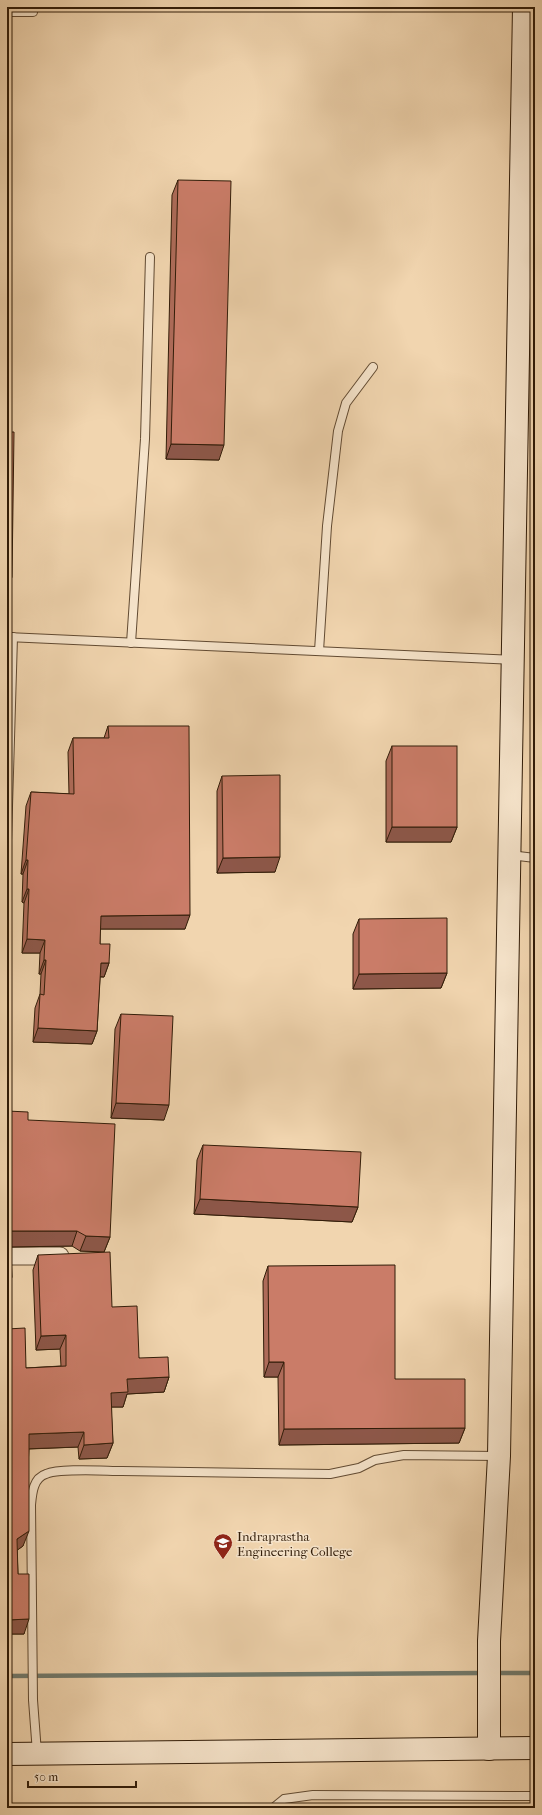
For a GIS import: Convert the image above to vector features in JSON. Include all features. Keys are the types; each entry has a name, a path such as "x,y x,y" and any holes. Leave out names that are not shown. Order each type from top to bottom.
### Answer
{"street":[{"path":"488,1749 489,1641 499,1456 524,7"},
{"path":"7,1256 72,1256"},
{"path":"7,1754 535,1748"}],"lane":[{"path":"7,12 33,12"},
{"path":"130,643 145,439 150,257"},
{"path":"319,651 327,526 338,431 346,403 373,367"},
{"path":"7,840 10,637 513,660"},
{"path":"509,855 535,858"},
{"path":"37,1754 33,1700 31,1505 33,1488 39,1478 45,1474 56,1472 97,1471 330,1474 359,1468 375,1460 404,1455 499,1456"},
{"path":"273,1808 284,1799 313,1795 535,1796"}],"building":[{"path":"178,180 231,181 224,445 171,444"},
{"path":"7,432 14,432 12,577 7,577"},
{"path":"108,726 189,726 190,915 101,916 100,944 110,944 109,963 101,963 97,1031 38,1028 40,994 44,995 46,960 44,960 45,940 27,939 29,889 27,889 28,860 26,860 31,792 74,794 73,738 109,738"},
{"path":"392,746 457,746 457,827 392,827"},
{"path":"280,775 280,857 223,858 222,776"},
{"path":"447,918 447,973 359,974 359,919"},
{"path":"121,1014 173,1016 169,1105 116,1103"},
{"path":"7,1111 28,1112 28,1120 115,1124 110,1237 86,1236 77,1231 7,1231"},
{"path":"203,1145 361,1152 358,1207 200,1199"},
{"path":"110,1252 112,1307 137,1306 139,1358 168,1357 169,1377 127,1379 128,1392 111,1393 113,1443 84,1445 84,1432 29,1434 29,1531 17,1539 18,1574 29,1574 29,1619 7,1620 7,1329 25,1328 26,1368 66,1366 66,1335 41,1336 38,1255"},
{"path":"7,1256 11,1256 12,1277 7,1277"},
{"path":"395,1265 395,1379 465,1379 465,1428 284,1429 284,1362 269,1362 268,1266"}],"waterway":[{"path":"7,1676 483,1673"},
{"path":"495,1673 535,1673"}],"place":[{"name":"Indraprastha Engineering College","path":"223,1560"}]}
